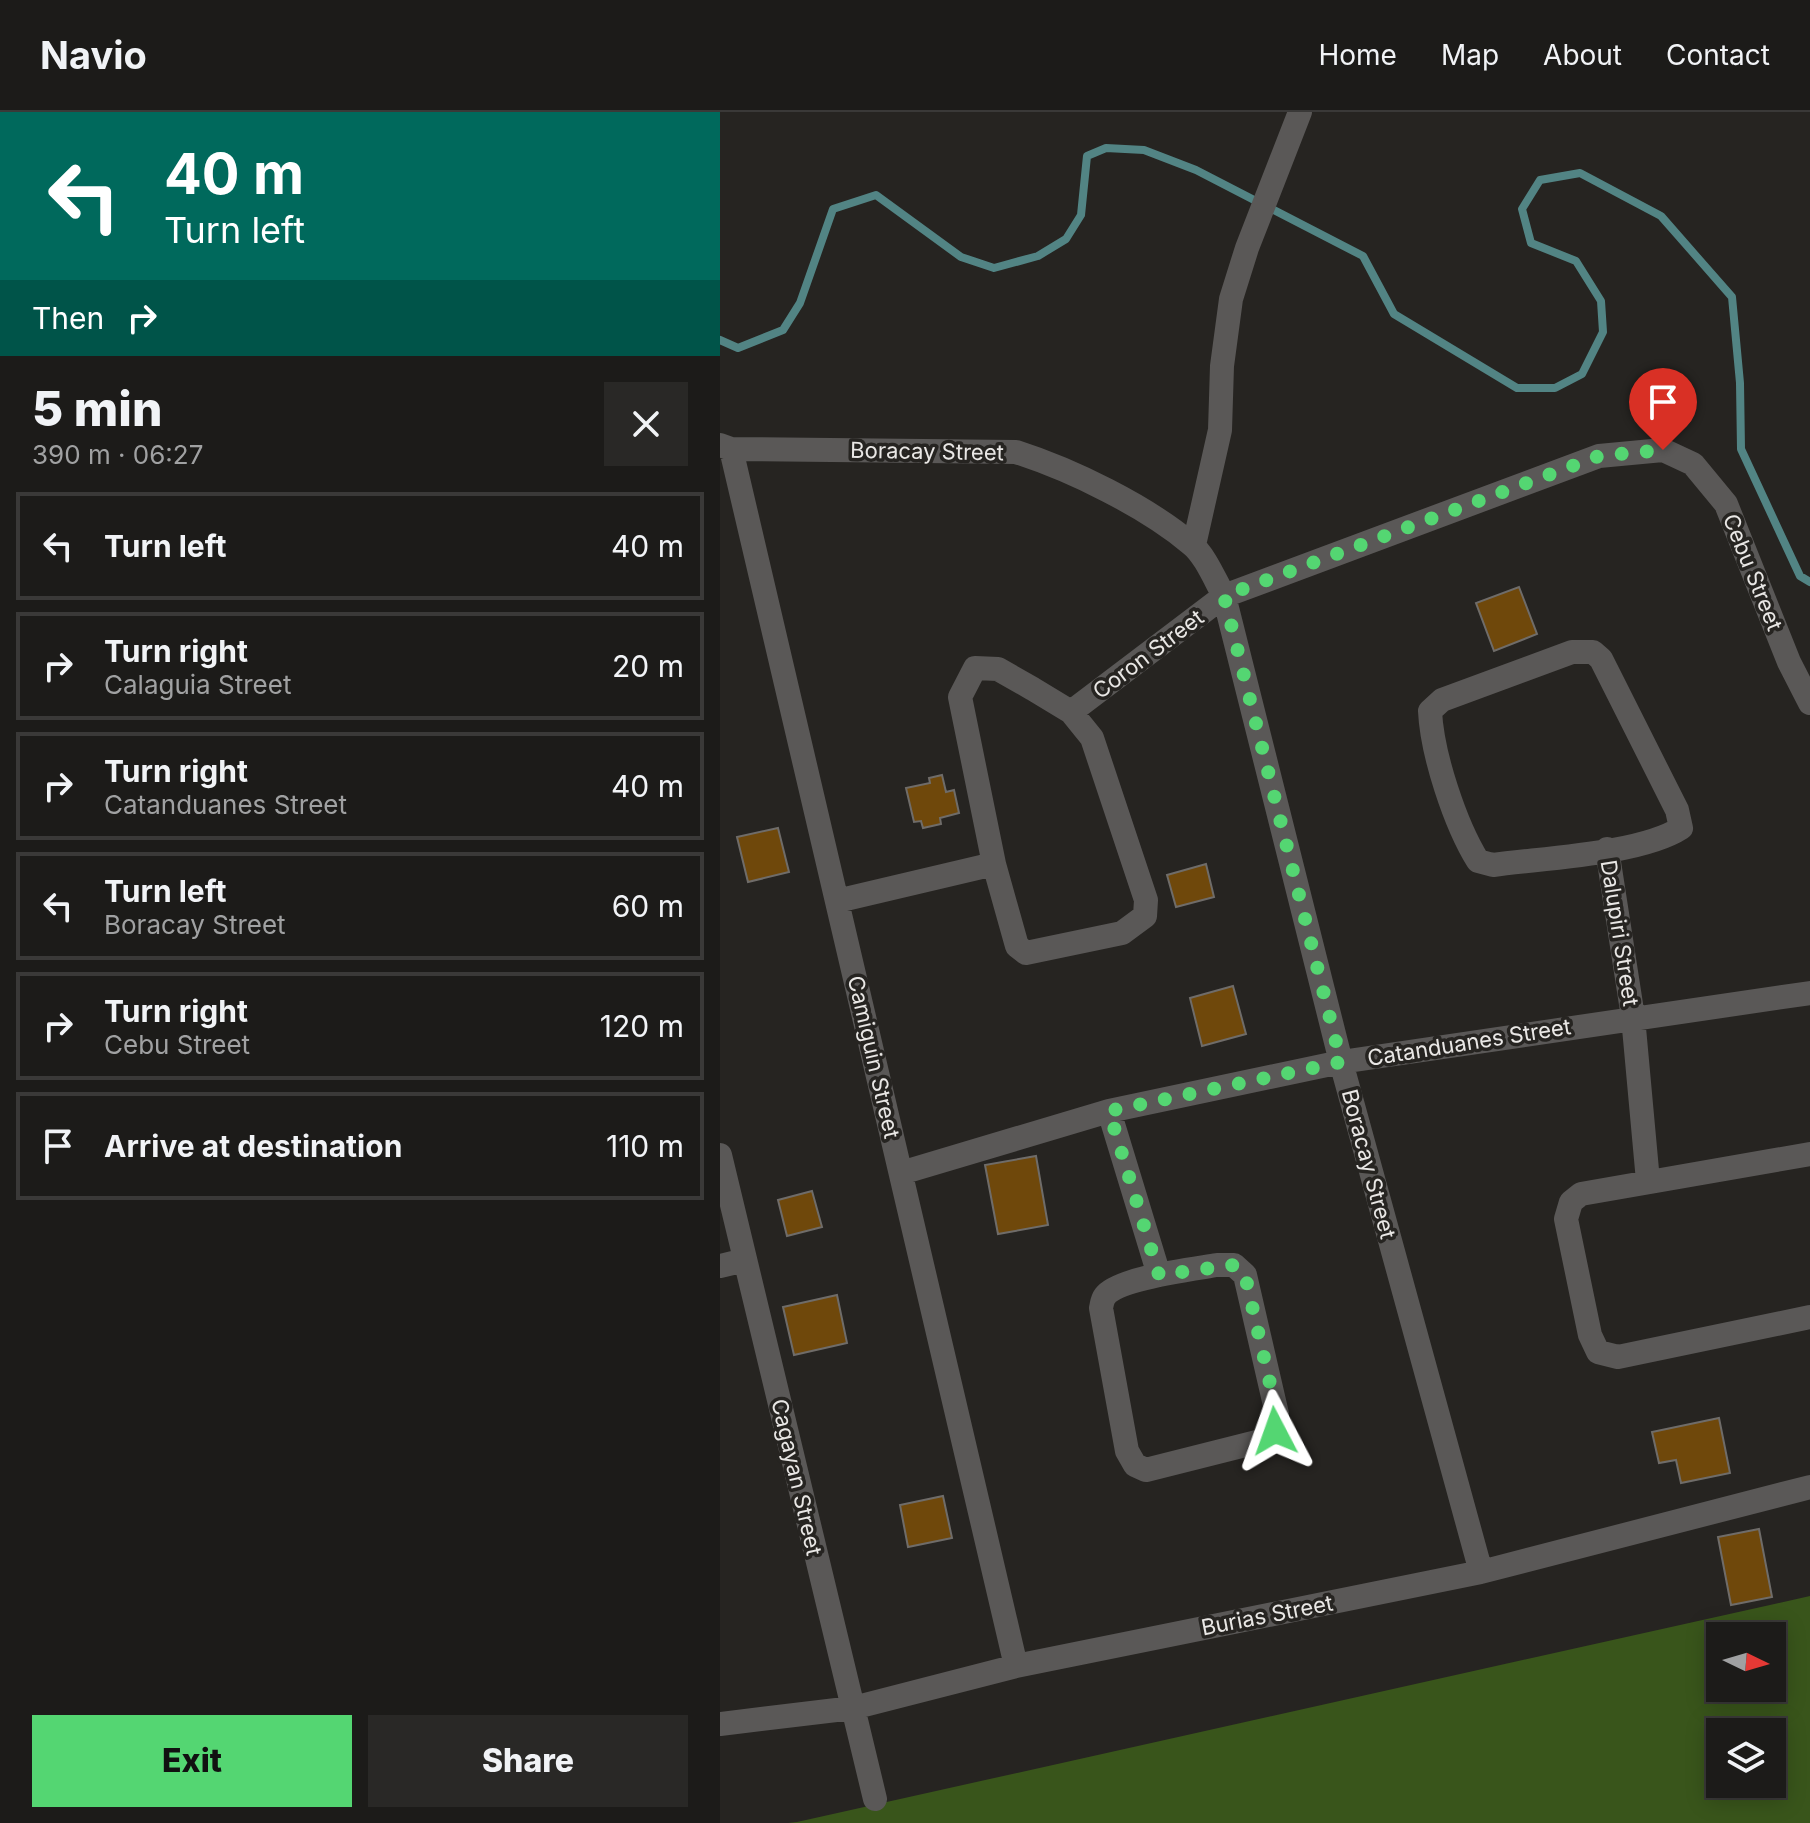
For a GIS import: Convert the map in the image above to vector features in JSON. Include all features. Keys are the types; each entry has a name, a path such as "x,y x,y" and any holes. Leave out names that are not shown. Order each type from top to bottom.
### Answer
{"street":[{"path":"1194,545 1220,430 1222,366 1231,299 1247,248 1300,112"},
{"name":"Boracay Street","path":"726,447 1016,452 1051,464 1111,493 1194,545 1224,596 1341,1062 1481,1572"},
{"name":"Camiguin Street","path":"726,447 837,901 1016,1666"},
{"name":"Cebu Street","path":"1224,596 1599,456 1663,450 1693,464 1726,504 1789,662 1810,703"},
{"name":"Coron Street","path":"1071,712 1224,596"},
{"path":"1572,652 1593,652 1601,659 1677,810 1681,828 1665,838 1607,849 1493,865 1478,861 1465,840 1431,730 1430,711 1442,700 1572,652"},
{"path":"975,668 998,669 1071,712 1092,738 1146,900 1145,916 1122,933 1026,953 1017,946 1010,931 960,697 975,668"},
{"name":"Dalupiri Street","path":"1607,849 1633,1017 1648,1181"},
{"path":"837,901 994,864"},
{"name":"Catanduanes Street","path":"901,1173 1109,1111 1341,1062 1810,993"},
{"path":"1109,1111 1159,1275"},
{"path":"1810,1154 1581,1194 1571,1202 1566,1219 1590,1335 1598,1352 1618,1357 1810,1317"},
{"name":"Cagayan Street","path":"720,1155 875,1799"},
{"path":"720,1266 745,1260"},
{"path":"1234,1265 1245,1275 1277,1414 1275,1431 1261,1441 1146,1470 1135,1465 1127,1451 1101,1308 1105,1296 1115,1288 1159,1275 1234,1265"},
{"name":"Burias Street","path":"720,1724 853,1708 1016,1666 1481,1572 1810,1487"}],"green space":[{"path":"1810,1596 1810,1823 788,1823 797,1822"}],"building":[{"path":"1519,587 1537,634 1494,651 1476,603"},
{"path":"942,775 946,792 954,790 959,813 940,818 941,824 923,828 921,821 914,822 906,788 930,783 929,778"},
{"path":"778,828 789,872 748,882 737,837"},
{"path":"1206,864 1214,897 1176,907 1167,875"},
{"path":"1233,986 1246,1034 1202,1046 1190,998"},
{"path":"1036,1156 1048,1225 998,1234 985,1165"},
{"path":"812,1191 822,1227 787,1236 778,1200"},
{"path":"837,1295 847,1343 794,1355 783,1307"},
{"path":"1719,1418 1730,1473 1681,1483 1676,1460 1659,1463 1652,1432"},
{"path":"943,1496 952,1538 908,1547 900,1505"},
{"path":"1759,1529 1772,1597 1731,1605 1718,1537"}],"waterway":[{"path":"720,340 738,348 783,330 800,303 833,209 876,195 961,257 994,268 1038,256 1066,239 1081,215 1087,156 1106,148 1144,150 1196,170 1363,256 1394,314 1517,388 1555,388 1582,374 1603,332 1601,301 1576,261 1531,243 1522,209 1540,180 1580,173 1661,216 1732,297 1740,383 1741,449 1800,576 1810,582"}],"route":[{"path":"1275,1431 1277,1414 1245,1275 1234,1265 1159,1275 1109,1111 1341,1062 1224,596 1599,456 1663,450"}]}
